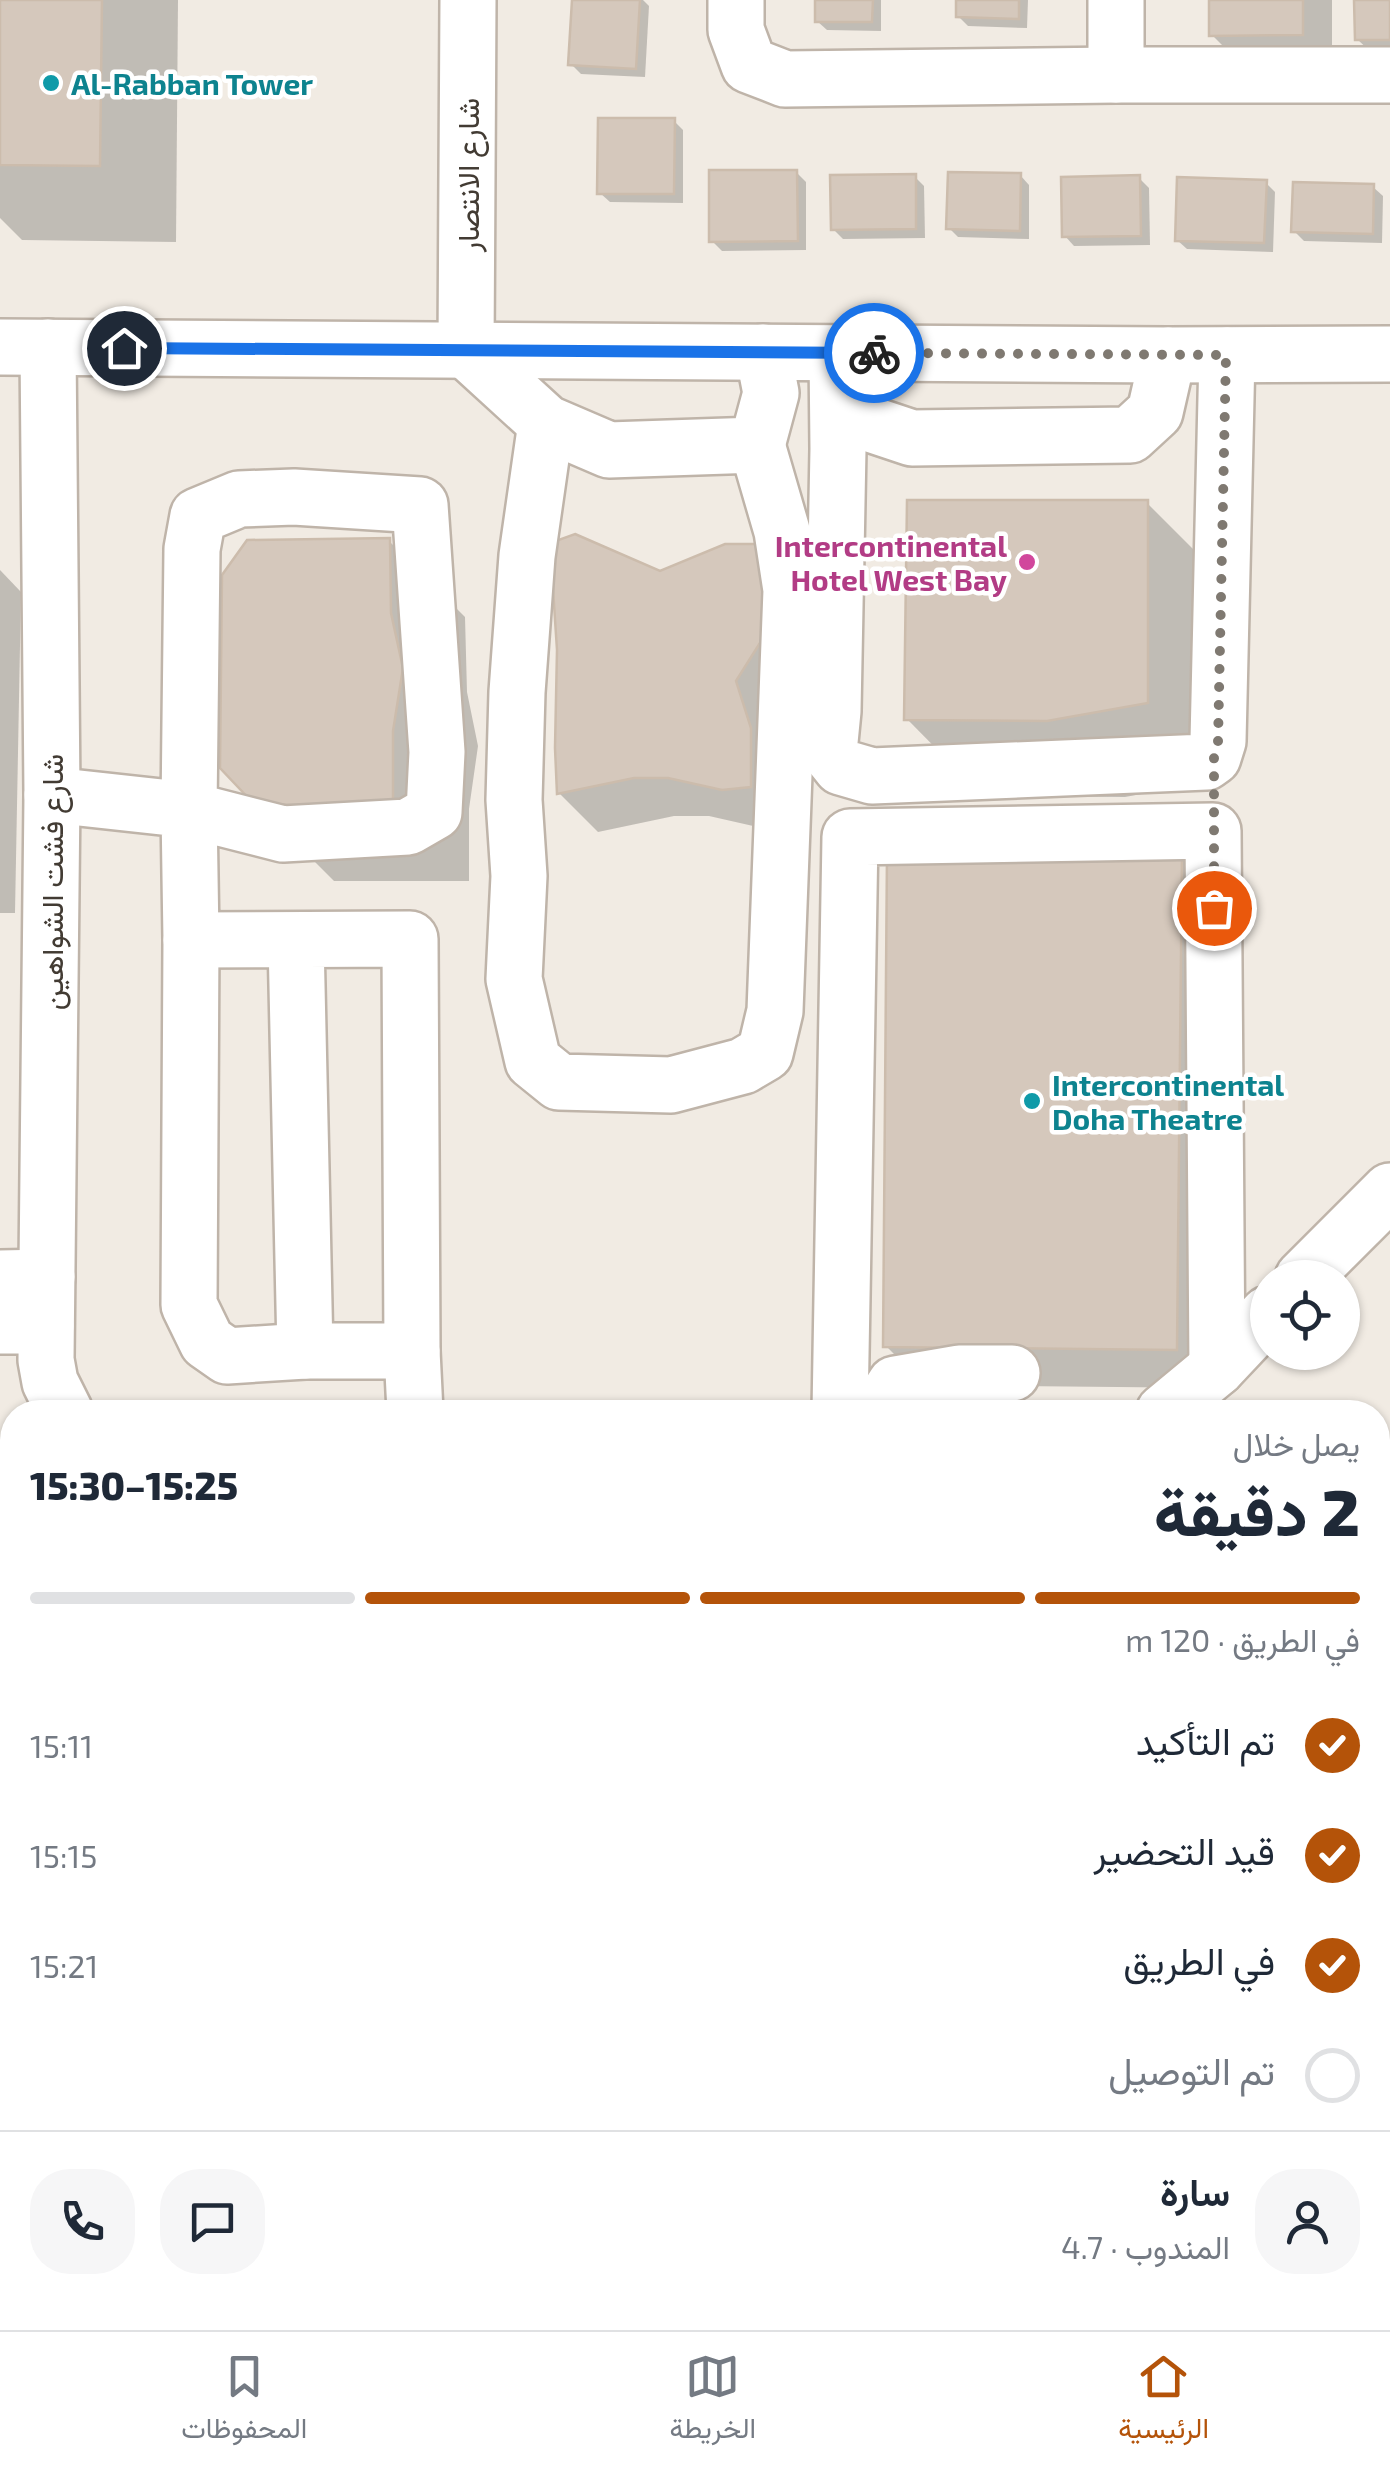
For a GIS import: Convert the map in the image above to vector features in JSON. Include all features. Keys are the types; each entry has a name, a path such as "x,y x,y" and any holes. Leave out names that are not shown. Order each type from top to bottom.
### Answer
{"street":[{"name":"شارع الانتصار","path":"466,350 468,0"},
{"path":"736,0 736,30 749,65 784,79 1390,76"},
{"path":"1116,0 1116,75"},
{"path":"24,347 1390,354"},
{"name":"شارع فشت الشواهين","path":"24,347 52,796 23,1288 50,1382 59,1400"},
{"path":"466,350 546,423 609,450 757,445"},
{"path":"546,423 527,556 517,692 514,800 520,876 514,979 532,1061 559,1082 671,1085 743,1066 765,1053 775,1011 792,590 782,530 757,445 772,392 763,352"},
{"path":"837,353 868,423 912,438 1130,435 1155,412 1168,355"},
{"path":"837,353 830,752 841,767 872,776 1206,762 1214,756"},
{"path":"1217,1368 1214,756 1218,742 1226,355"},
{"path":"52,796 189,810 282,834 408,827 434,812 436,752 420,506 294,497 239,499 198,516 192,550 189,810 189,1305 207,1342 227,1356 412,1351"},
{"path":"840,1400 850,838 1214,830"},
{"path":"191,940 410,938 414,1400"},
{"path":"296,940 305,1351"},
{"path":"1321,1260 1390,1191"},
{"path":"1178,1400 1250,1333"},
{"path":"884,1400 895,1384 958,1374 1012,1374"}],"building":[{"name":"Al-Rabban Tower","path":"0,0 102,0 100,166 0,165"},
{"path":"572,0 640,0 636,69 568,65"},
{"path":"815,0 873,0 872,22 815,22"},
{"path":"956,0 1019,0 1019,19 956,17"},
{"path":"1209,0 1303,0 1303,35 1209,36"},
{"path":"1354,0 1390,0 1390,40 1355,40"},
{"path":"598,118 675,118 674,194 597,194"},
{"path":"709,170 797,170 798,241 709,242"},
{"path":"948,172 1021,173 1020,231 946,229"},
{"path":"916,174 916,229 831,230 830,175"},
{"path":"1140,175 1141,236 1062,237 1061,177"},
{"path":"1177,177 1267,180 1264,243 1175,241"},
{"path":"1293,182 1374,184 1373,234 1291,232"},
{"name":"Intercontinental Hotel West Bay","path":"907,500 1148,500 1148,703 1047,721 904,720"},
{"path":"575,534 660,571 725,544 759,544 771,556 765,635 736,681 751,728 751,787 722,790 668,778 634,778 557,794 557,650 550,543"},
{"path":"390,538 391,613 403,668 393,731 393,805 255,805 220,768 222,575 247,540"},
{"name":"Intercontinental Doha Theatre","path":"887,853 1182,855 1177,1350 883,1347"}],"way so far":[{"path":"874,353 1226,355 1218,742 1214,756 1214,908"}],"place":[{"name":"Al-Rabban Tower","path":"51,83"},
{"name":"Intercontinental Hotel West Bay","path":"1027,562"},
{"name":"Intercontinental Doha Theatre","path":"1032,1101"}],"route":[{"path":"124,348 874,353"}]}
